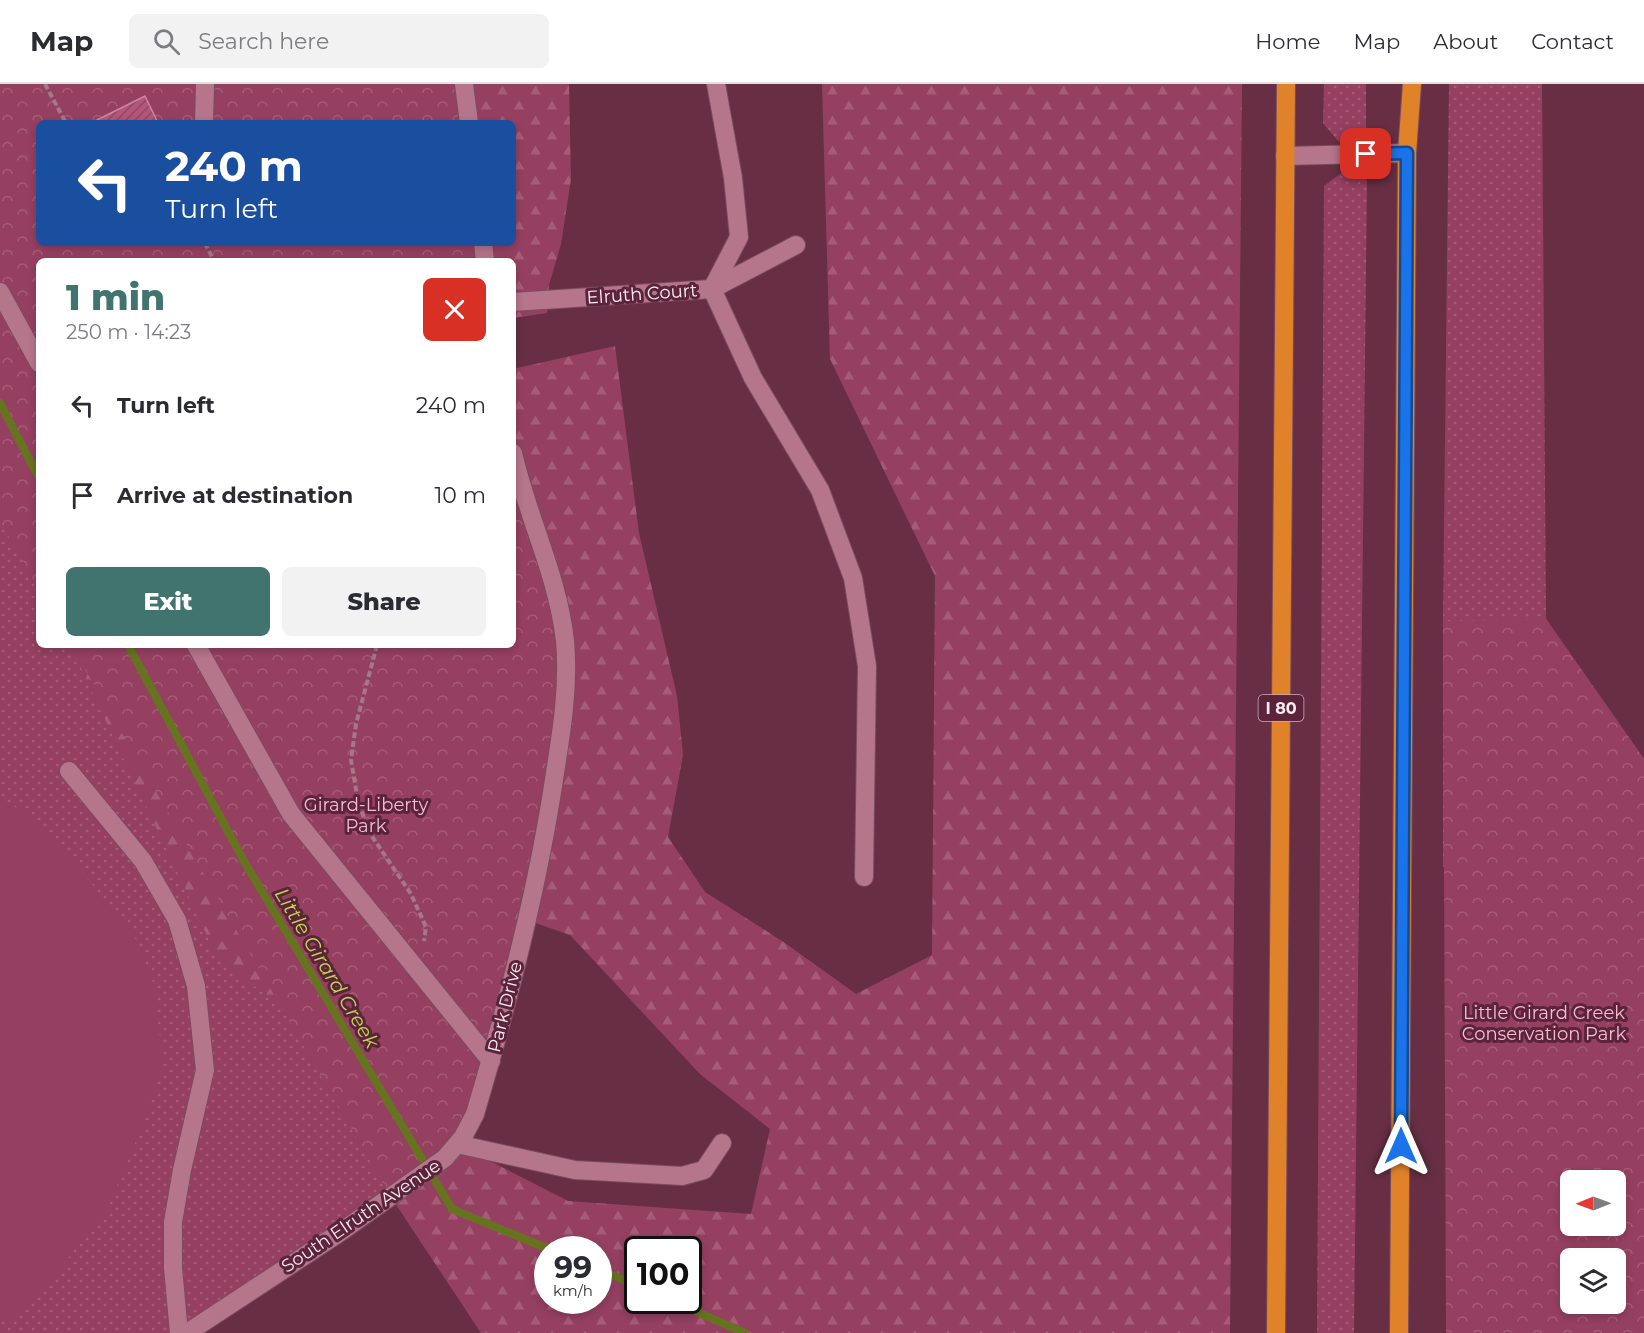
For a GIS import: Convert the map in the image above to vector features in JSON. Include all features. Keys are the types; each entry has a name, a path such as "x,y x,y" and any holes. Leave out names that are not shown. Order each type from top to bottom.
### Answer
{"highway":[{"name":"I 80","path":"1276,1333 1286,84"},
{"path":"1399,1333 1407,153 1412,84"}],"street":[{"path":"204,120 205,84"},
{"path":"464,84 469,120"},
{"path":"716,84 733,178 740,237 712,289 753,378 820,490 854,578 867,666 864,877"},
{"path":"1285,156 1407,153"},
{"name":"Elruth Court","path":"516,302 712,289 796,245"},
{"path":"0,292 36,358"},
{"name":"Park Drive","path":"491,1061 527,920 550,811 564,714 566,680 565,642 558,599 516,463"},
{"name":"Park Drive","path":"198,648 291,814 491,1061"},
{"path":"69,771 143,861 177,920 196,986 206,1070 172,1222 173,1268 179,1333"},
{"name":"South Elruth Avenue","path":"187,1333 339,1233 445,1158 457,1144 475,1114 491,1061"},
{"path":"457,1144 575,1170 682,1176 704,1170 722,1143"}],"path":[{"path":"45,84 64,120"},
{"path":"376,648 356,724 351,760 358,801 369,832 411,894 426,927 423,950 413,965"}],"green space":[{"path":"0,84 569,84 571,179 561,244 549,285 547,313 516,318 516,258 38,258"},
{"path":"0,84 455,84 460,120 36,120 36,246 476,246 478,258 36,258 36,585 0,522"},
{"path":"822,84 1242,84 1230,1333 481,1333 391,1197 282,1008 217,957 71,648 516,648 516,368 615,346 639,533 677,696 683,755 668,837 705,892 785,943 856,994 932,955 935,576 830,359","holes":["527,920 570,935 700,1074 770,1129 751,1214 568,1201 457,1144"]},
{"path":"1324,84 1366,84 1366,137 1352,146 1338,141 1323,123"},
{"path":"1449,84 1542,84 1546,619 1644,759 1443,867 1443,621"},
{"path":"1344,171 1354,172 1367,180 1354,1333 1317,1333 1324,186"},
{"name":"Girard-Liberty Park","path":"516,500 543,579 557,645 554,715 536,831 478,1074 461,1124 435,1153 387,1190 73,648 516,648"},
{"path":"0,517 36,579 36,648 76,648 391,1197 187,1333 0,1333"},
{"name":"Little Girard Creek Conservation Park","path":"1546,619 1644,759 1644,1333 1446,1333 1443,621"},
{"path":"0,797 35,820 89,880 138,942 154,985 163,1065 141,1129 105,1214 13,1324 0,1316"}],"building":[{"path":"145,96 157,120 97,120"}],"waterway":[{"name":"Little Girard Creek","path":"0,403 36,472"},
{"name":"Little Girard Creek","path":"130,648 245,863 452,1209 534,1243"},
{"name":"Little Girard Creek","path":"612,1275 624,1280"},
{"name":"Little Girard Creek","path":"702,1314 745,1333"}],"route":[{"path":"1366,154 1407,153 1401,1146"}]}
